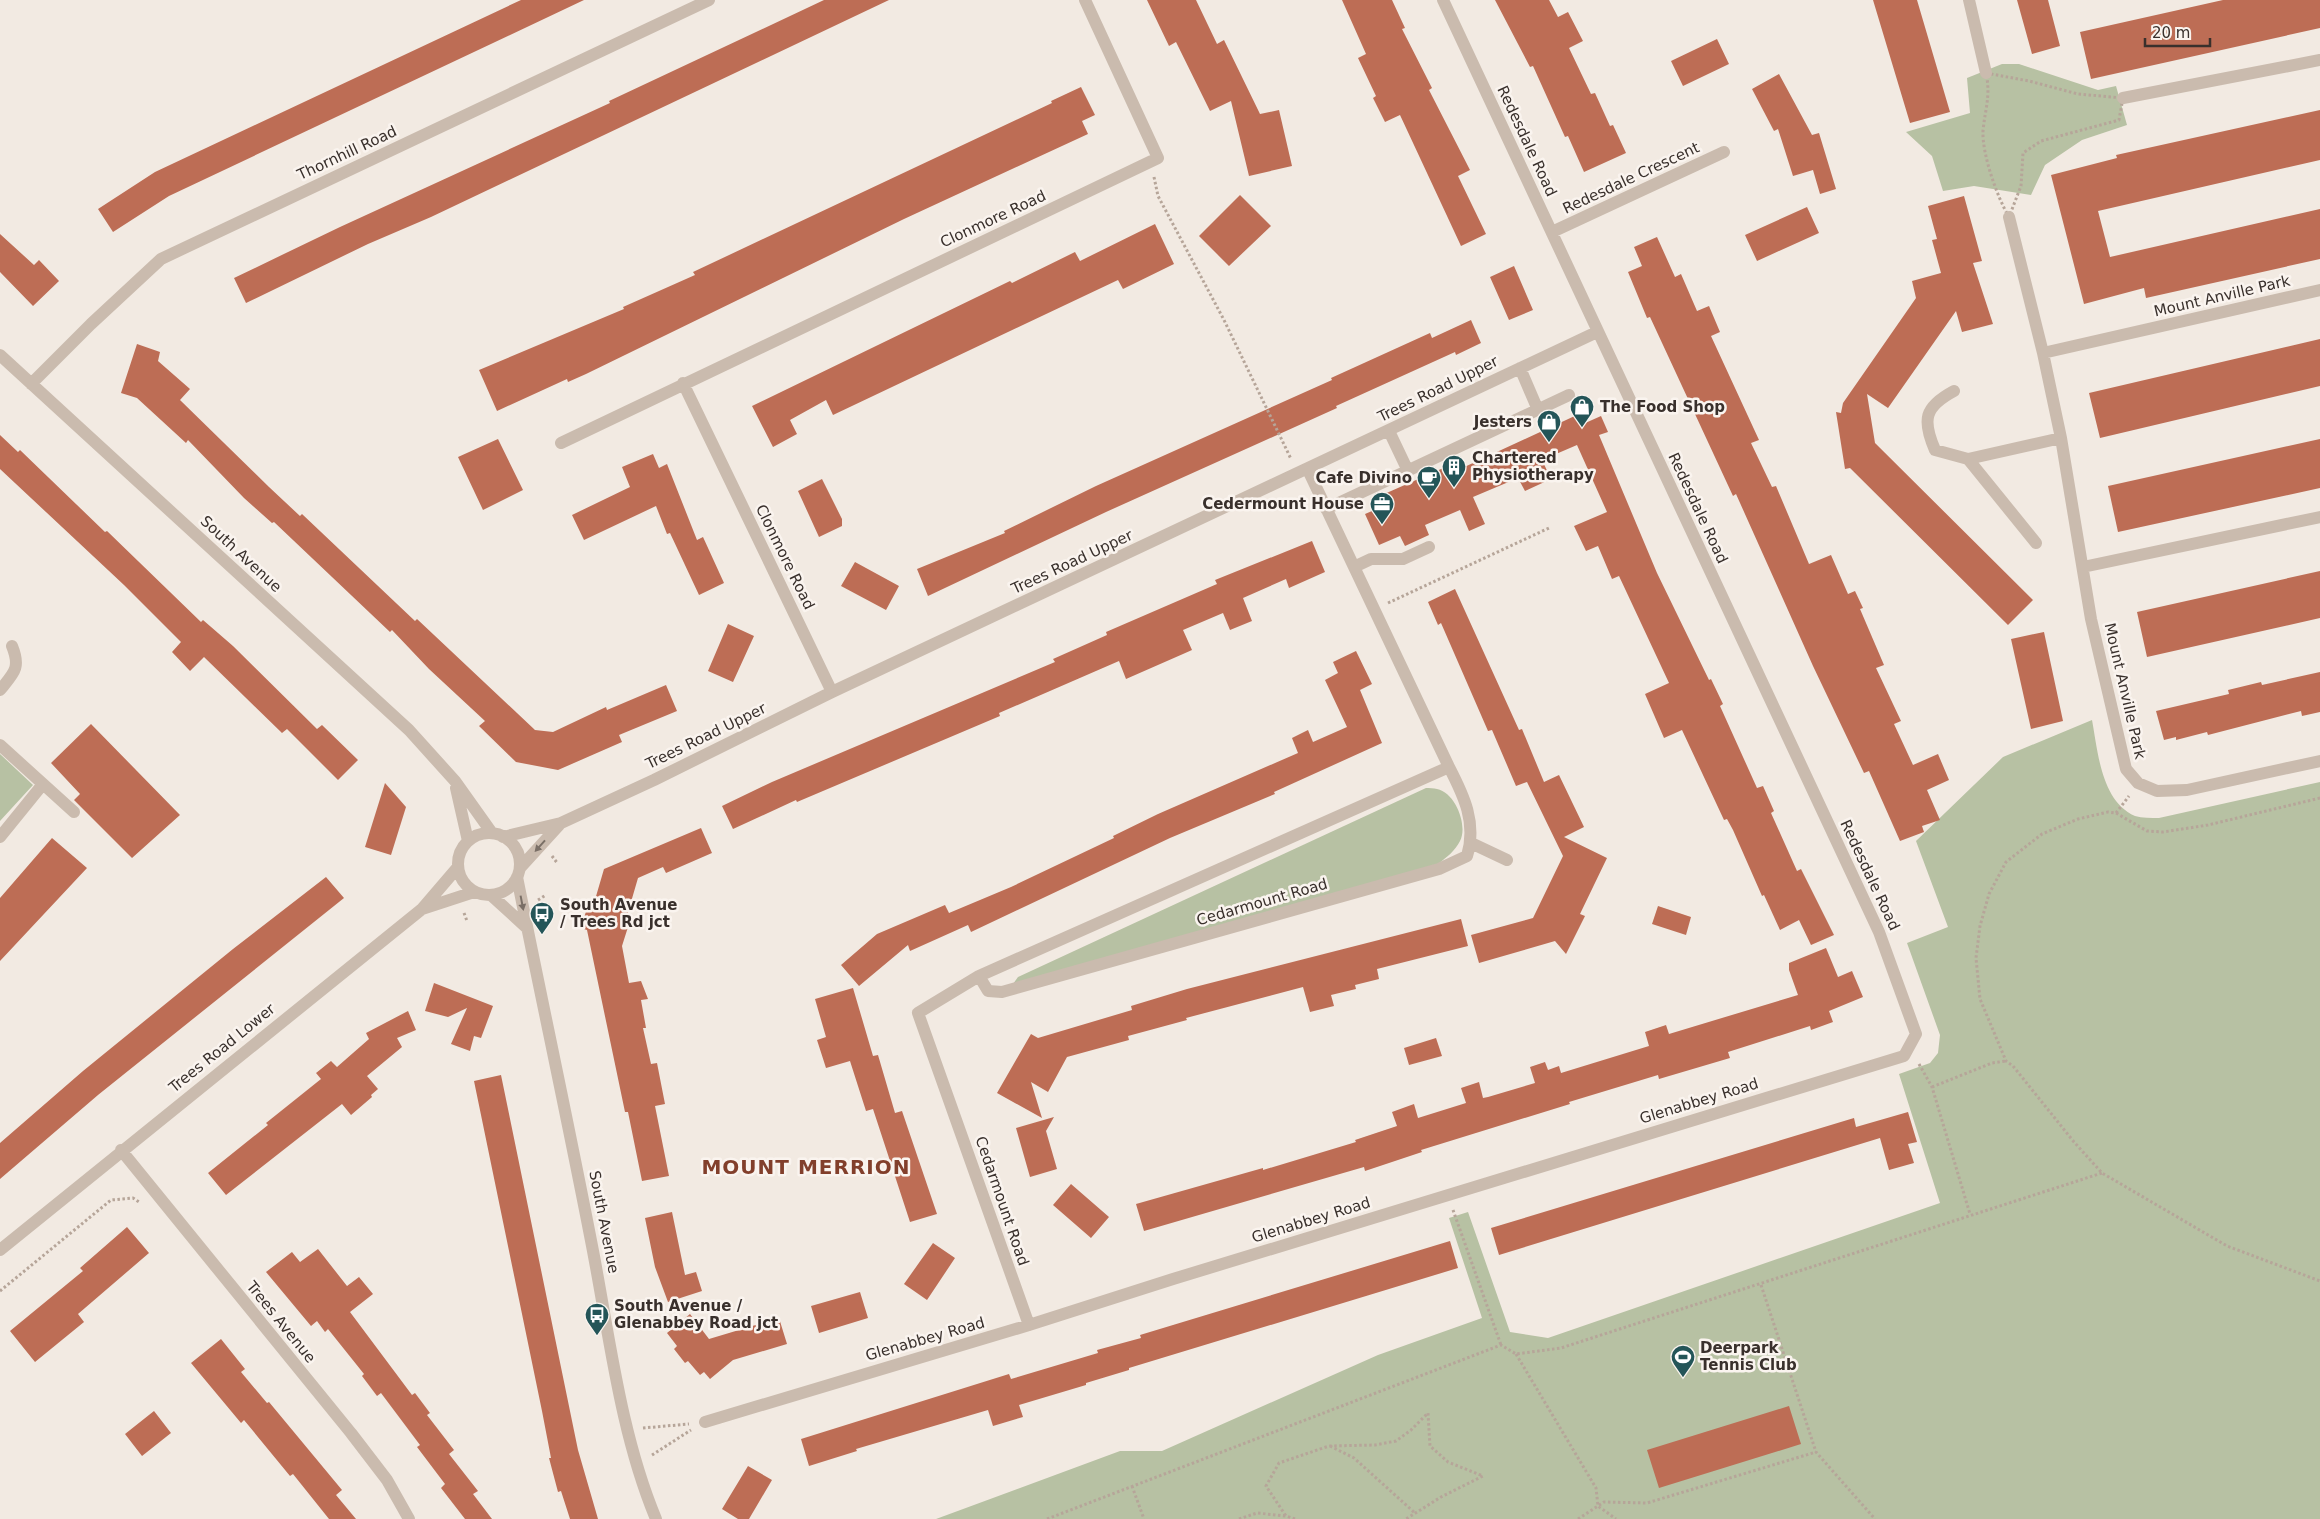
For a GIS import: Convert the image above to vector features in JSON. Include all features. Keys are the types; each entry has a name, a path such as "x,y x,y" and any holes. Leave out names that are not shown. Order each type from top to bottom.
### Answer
{"street":[{"name":"Thornhill Road","path":"31,384 91,324 161,259 709,0"},
{"path":"1085,0 1158,158"},
{"name":"Redesdale Road","path":"1443,0 1597,332 1880,932 1916,1034"},
{"path":"1969,0 1986,73"},
{"path":"2122,98 2320,60"},
{"name":"Redesdale Crescent","path":"1552,232 1724,152"},
{"name":"Clonmore Road","path":"561,442 1158,158"},
{"name":"Mount Anville Park","path":"2009,217 2043,353 2061,438 2091,619 2126,769 2138,783 2157,791 2187,790 2320,761"},
{"name":"Mount Anville Park","path":"2043,353 2320,290"},
{"name":"Trees Road Upper","path":"561,823 654,780 832,692 1308,470 1597,332"},
{"name":"South Avenue","path":"0,355 409,730 454,781 497,835"},
{"path":"1520,368 1538,410"},
{"name":"Clonmore Road","path":"683,383 832,692"},
{"path":"1954,392 1940,398 1929,412 1926,430 1935,450 1968,459 2061,438"},
{"path":"1326,509 1569,395"},
{"path":"1389,431 1408,471"},
{"path":"1968,459 2036,543"},
{"path":"1308,470 1449,767 1471,819 1471,843 1507,860"},
{"path":"2082,567 2320,517"},
{"path":"1354,567 1371,559 1403,558 1429,547"},
{"path":"0,690 16,670 17,657 12,646"},
{"path":"0,745 74,812"},
{"name":"Cedarmount Road","path":"1029,1326 918,1013 979,976 1449,767"},
{"name":"South Avenue","path":"454,781 468,841"},
{"path":"0,837 43,784"},
{"path":"474,892 463,881 458,867 462,848 468,841 483,834 497,835 561,823"},
{"path":"492,896 507,889 518,873 561,823"},
{"path":"497,835 516,850 518,873"},
{"name":"Cedarmount Road","path":"979,976 988,991 1002,992 1439,869 1467,856 1471,843"},
{"name":"Trees Road Lower","path":"0,1250 121,1150 422,909 458,867"},
{"name":"South Avenue","path":"518,873 527,928 564,1099 628,1430 637,1464 656,1519"},
{"path":"422,909 474,892 492,896 527,928"},
{"name":"Glenabbey Road","path":"704,1422 1029,1326 1448,1195 1904,1056 1916,1034"},
{"name":"Trees Avenue","path":"121,1150 351,1433 387,1480 409,1519"}],"path":[{"path":"1986,73 2029,81 2078,94 2122,98 2119,120 2042,142 2023,153 2021,186 2009,217 1997,197 1984,144 1983,133 1990,93 1986,73"},
{"path":"1158,158 1154,175 1158,196 1224,320 1292,462 1308,470"},
{"path":"1374,610 1549,528"},
{"path":"2320,798 2208,825 2163,832 2147,832 2116,813 2108,812 2078,819 2042,834 2006,862 1989,894 1980,926 1976,958 1980,999 2006,1061 2013,1066 2074,1142 2102,1173 2227,1246 2320,1281"},
{"path":"1909,1046 1932,1087 1970,1214"},
{"path":"1932,1087 1992,1063 2006,1061"},
{"path":"1516,1354 1562,1348 1761,1285 1970,1214 2102,1173"},
{"path":"1448,1195 1501,1345 1516,1354 1596,1488 1598,1506 1616,1519"},
{"path":"0,1291 111,1200 133,1198 143,1204"},
{"path":"1761,1285 1816,1452 1876,1519"},
{"path":"1046,1519 1501,1345"},
{"path":"1286,1516 1266,1486 1279,1463 1329,1446 1375,1445 1396,1441 1411,1430 1428,1413 1430,1446 1448,1462 1482,1476 1406,1519"},
{"path":"628,1430 704,1422"},
{"path":"637,1464 704,1422"},
{"path":"1329,1446 1354,1458 1415,1513"},
{"path":"1578,1519 1604,1502 1647,1503 1816,1452"},
{"path":"1132,1486 1144,1519"},
{"path":"1240,1519 1257,1513 1286,1516 1295,1519"}],"green space":[{"path":"2002,64 2019,64 2098,90 2116,86 2127,125 2082,140 2045,165 2031,195 1974,186 1943,191 1932,156 1906,132 1970,113 1967,78"},
{"path":"2092,720 2099,760 2108,787 2124,809 2135,816 2159,818 2320,782 2320,1519 936,1519 1120,1451 1162,1451 1378,1355 1482,1318 1449,1218 1468,1212 1510,1332 1548,1338 1940,1203 1899,1074 1930,1063 1938,1053 1940,1035 1907,943 1948,927 1916,841 2003,757"},
{"path":"0,754 33,785 0,821"},
{"path":"1426,788 1437,789 1450,797 1459,811 1461,819 1462,835 1460,841 1453,851 1438,864 1013,984 1018,977"}],"building":[{"path":"521,0 584,0 169,196 113,232 98,209 155,172"},
{"path":"824,0 889,0 246,303 234,278 340,227 610,103 609,101"},
{"path":"1147,0 1196,0 1217,44 1224,40 1260,114 1279,110 1292,166 1249,176 1231,101 1210,111 1176,42 1169,46"},
{"path":"1342,0 1392,0 1405,28 1402,29 1432,88 1429,90 1470,170 1458,176 1486,234 1461,246 1400,115 1385,122 1373,98 1376,96 1358,58 1366,54"},
{"path":"1495,0 1549,0 1558,17 1568,12 1583,41 1569,48 1591,94 1595,93 1610,126 1613,125 1626,153 1584,172 1568,136 1565,137 1533,66 1530,67"},
{"path":"1873,0 1917,0 1950,112 1910,123"},
{"path":"2017,0 2048,0 2060,46 2032,54"},
{"path":"2223,0 2320,0 2320,28 2091,79 2080,32"},
{"path":"1717,39 1729,64 1683,86 1671,61"},
{"path":"1779,74 1812,135 1819,133 1836,189 1820,194 1813,170 1793,176 1778,129 1774,131 1752,89"},
{"path":"1081,87 1095,115 1082,121 1088,134 904,219 586,374 568,382 567,379 497,411 479,370 624,309 623,307 695,275 693,272 1052,103 1051,101"},
{"path":"2320,110 2320,160 2098,211 2110,257 2320,209 2320,259 2146,298 2144,288 2084,304 2051,175 2117,158 2116,155"},
{"path":"1240,195 1271,226 1229,266 1199,236"},
{"path":"1964,196 1982,261 1973,263 1993,324 1962,332 1956,311 1888,408 1867,394 1875,443 2033,600 2008,625 1850,468 1845,469 1836,412 1841,413 1843,403 1916,298 1912,281 1941,273 1932,240 1937,239 1928,206"},
{"path":"1807,207 1819,233 1757,261 1745,235"},
{"path":"1155,224 1174,264 1123,289 1118,280 833,415 826,400 790,420 797,434 773,447 752,406 1010,281 1012,283 1075,252 1080,261"},
{"path":"0,234 34,265 39,260 59,281 33,306 0,272"},
{"path":"1657,237 1675,277 1681,274 1697,311 1709,306 1720,332 1711,336 1759,440 1751,443 1772,487 1776,486 1809,564 1831,555 1848,594 1855,591 1863,608 1860,609 1884,665 1876,668 1901,721 1894,724 1913,765 1938,754 1949,780 1927,790 1940,820 1922,826 1924,832 1900,841 1869,771 1864,773 1813,666 1736,494 1733,496 1650,317 1647,318 1628,272 1642,266 1634,247"},
{"path":"1514,266 1533,310 1509,320 1490,277"},
{"path":"1471,320 1481,343 1456,355 1455,352 1336,406 1337,408 1106,512 928,596 917,569 1005,533 1004,531 1096,486 1332,380 1331,378 1430,333 1432,338"},
{"path":"2320,339 2320,386 2100,438 2089,393"},
{"path":"137,344 160,352 158,361 190,389 180,400 269,487 300,516 302,514 415,621 417,619 535,730 553,732 606,707 607,710 666,685 677,711 619,735 622,742 558,770 516,762 479,726 485,721 429,669 392,630 390,632 274,522 272,523 244,498 188,440 186,443 137,398 121,393"},
{"path":"1579,414 1583,424 1601,416 1608,432 1599,435 1657,573 1709,680 1711,679 1723,704 1720,706 1757,788 1763,786 1774,811 1771,813 1797,871 1801,869 1834,935 1811,945 1799,920 1780,930 1764,895 1762,896 1733,830 1727,819 1724,820 1682,730 1664,738 1645,694 1669,683 1619,576 1612,579 1598,546 1586,551 1574,526 1607,512 1577,445 1542,460 1551,479 1525,491 1518,478 1473,497 1485,524 1469,531 1460,510 1425,525 1429,535 1405,546 1400,536 1379,545 1365,514 1386,505 1382,495 1457,462 1460,469"},
{"path":"0,435 18,452 20,450 201,622 203,620 233,646 317,729 322,725 358,760 338,780 287,729 282,733 204,657 190,671 172,652 181,642 124,585 0,469"},
{"path":"498,439 523,490 483,510 458,457"},
{"path":"2320,439 2320,488 2118,532 2108,486"},
{"path":"653,454 659,468 667,464 697,540 703,537 724,583 699,595 670,533 667,534 656,506 584,540 572,515 630,487 622,467"},
{"path":"822,479 842,519 842,526 819,537 798,491"},
{"path":"1312,541 1325,572 1289,588 1286,579 1243,598 1252,621 1230,630 1223,613 1183,630 1192,650 1126,679 1119,661 999,713 1000,716 797,802 796,800 733,829 722,806 772,782 1055,662 1053,659 1107,635 1106,632 1217,584 1215,580"},
{"path":"855,562 899,586 886,610 841,586"},
{"path":"2320,571 2320,618 2147,657 2137,612"},
{"path":"1455,589 1519,730 1522,729 1544,782 1559,775 1584,827 1564,837 1607,858 1580,914 1585,916 1566,954 1555,941 1479,963 1471,935 1533,918 1563,856 1527,782 1516,786 1492,730 1488,731 1441,623 1438,625 1428,602"},
{"path":"728,624 754,636 733,682 708,671"},
{"path":"2044,632 2063,721 2031,729 2011,639"},
{"path":"1356,651 1372,684 1360,690 1382,743 1274,792 1275,794 1170,838 971,932 968,925 910,951 908,945 859,986 841,965 877,934 945,905 949,913 1011,887 1114,838 1113,836 1158,814 1298,753 1292,738 1308,730 1313,742 1347,727 1325,680 1338,673 1333,662"},
{"path":"2320,672 2320,712 2302,716 2301,711 2208,735 2207,732 2176,740 2176,737 2164,740 2156,711 2229,694 2228,690 2261,682 2262,685"},
{"path":"91,724 180,815 132,858 74,800 80,794 51,763"},
{"path":"385,783 406,807 391,855 365,847"},
{"path":"701,828 712,853 666,873 663,867 638,878 624,926 628,927 622,946 629,983 641,981 648,999 641,1000 646,1028 643,1028 651,1064 657,1063 665,1104 655,1106 669,1176 642,1181 628,1112 625,1112 587,930 581,928 587,908 592,910 604,869"},
{"path":"52,838 87,868 0,961 0,898"},
{"path":"326,877 344,898 98,1095 0,1179 0,1143 83,1071 233,949"},
{"path":"1658,906 1691,917 1686,935 1652,924"},
{"path":"1461,919 1468,946 1377,969 1379,979 1355,985 1356,989 1331,995 1334,1006 1310,1012 1303,987 1186,1018 1187,1020 1128,1036 1129,1040 1067,1057 1048,1092 1031,1082 1042,1118 997,1093 1031,1034 1038,1038 1132,1010 1131,1006 1187,989"},
{"path":"1826,948 1838,977 1852,971 1863,997 1829,1011 1833,1022 1811,1030 1810,1026 1728,1052 1730,1058 1659,1079 1658,1075 1569,1102 1570,1104 1421,1150 1422,1152 1365,1171 1364,1167 1144,1231 1136,1204 1263,1168 1263,1170 1356,1142 1355,1140 1397,1126 1392,1112 1414,1104 1418,1118 1466,1103 1461,1088 1479,1082 1483,1098 1488,1097 1535,1083 1530,1067 1545,1062 1548,1070 1559,1066 1561,1073 1649,1046 1645,1032 1666,1025 1669,1034 1798,995 1789,970 1789,963"},
{"path":"434,983 493,1006 481,1038 474,1036 470,1051 451,1044 467,1008 448,1017 425,1011"},
{"path":"853,988 873,1056 878,1055 895,1113 902,1111 937,1214 910,1222 873,1109 866,1111 850,1061 826,1068 817,1040 826,1037 815,999"},
{"path":"408,1011 416,1030 397,1038 402,1047 367,1076 378,1089 371,1095 372,1097 351,1115 342,1104 226,1195 208,1173 321,1079 316,1073 331,1061 337,1067 369,1039 366,1033"},
{"path":"1436,1038 1442,1056 1409,1065 1404,1048"},
{"path":"501,1075 578,1450 598,1519 570,1519 561,1491 558,1492 549,1458 551,1458 542,1411 474,1081"},
{"path":"1908,1112 1917,1142 1908,1144 1914,1163 1889,1170 1880,1138 1499,1255 1491,1228 1854,1118 1856,1127"},
{"path":"1054,1117 1046,1131 1057,1169 1030,1177 1016,1128"},
{"path":"1071,1184 1109,1217 1091,1238 1053,1205"},
{"path":"672,1212 685,1275 696,1272 702,1291 668,1302 655,1267 645,1218"},
{"path":"127,1227 149,1253 78,1314 84,1322 35,1362 10,1331 83,1271 80,1268"},
{"path":"1450,1241 1458,1268 1129,1368 1129,1370 1086,1383 1086,1385 1019,1405 1023,1417 993,1426 988,1410 856,1449 857,1451 809,1466 801,1439 1009,1374 1011,1379 1098,1353 1097,1350 1141,1338 1140,1335"},
{"path":"933,1243 955,1258 927,1300 904,1284"},
{"path":"318,1249 347,1286 359,1277 373,1294 350,1312 412,1395 415,1393 430,1413 427,1415 454,1450 449,1454 478,1491 473,1494 492,1519 465,1519 441,1488 445,1484 417,1447 420,1445 381,1393 377,1396 362,1376 364,1374 328,1329 325,1332 317,1321 311,1326 266,1272 292,1252 300,1262"},
{"path":"860,1292 868,1318 819,1333 811,1306"},
{"path":"690,1314 709,1339 779,1318 787,1344 733,1360 710,1379 704,1372 700,1375 688,1361 685,1363 674,1349 677,1346 667,1333"},
{"path":"221,1339 245,1369 241,1372 267,1403 269,1402 342,1490 336,1495 356,1519 329,1519 293,1474 290,1476 244,1420 241,1423 191,1363"},
{"path":"1789,1406 1801,1444 1659,1488 1647,1450"},
{"path":"154,1411 171,1433 142,1456 125,1434"},
{"path":"748,1466 772,1480 749,1519 738,1519 722,1509"}],"place":[{"name":"The Food Shop","path":"1582,428"},
{"name":"Jesters","path":"1549,443"},
{"name":"Chartered Physiotherapy","path":"1454,488"},
{"name":"Cafe Divino","path":"1429,499"},
{"name":"Cedermount House","path":"1382,525"},
{"name":"South Avenue / Trees Rd jct","path":"542,935"},
{"name":"South Avenue / Glenabbey Road jct","path":"597,1336"},
{"name":"Deerpark Tennis Club","path":"1683,1378"}],"district":[{"name":"MOUNT MERRION","path":"806,1167"}]}
